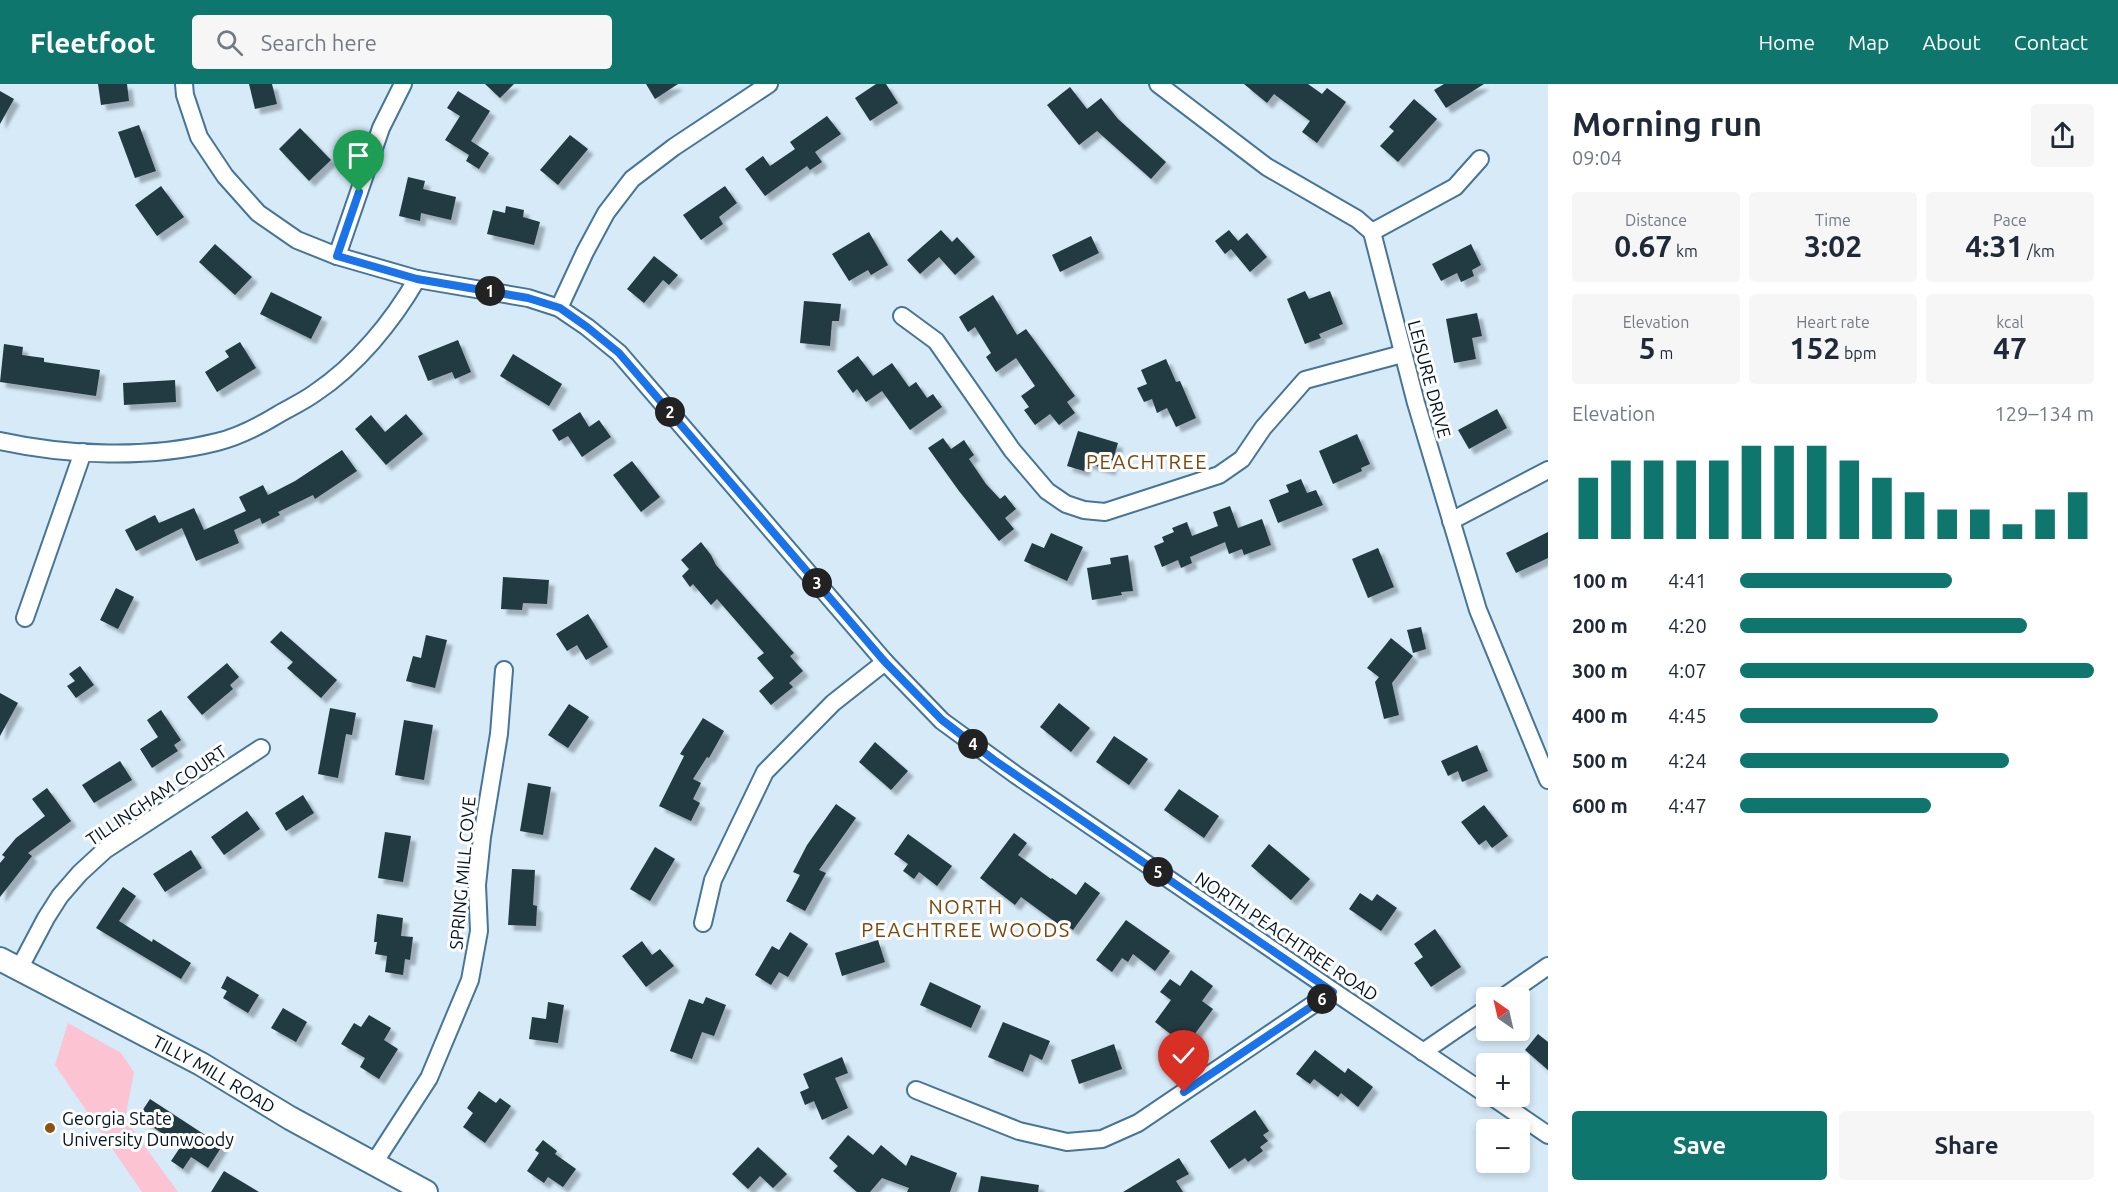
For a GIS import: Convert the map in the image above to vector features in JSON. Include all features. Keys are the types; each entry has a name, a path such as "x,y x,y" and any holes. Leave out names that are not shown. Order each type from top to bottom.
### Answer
{"street":[{"name":"NORTH PEACHTREE ROAD","path":"184,84 185,95 199,137 225,176 258,213 297,240 337,256 417,279 528,298 560,308 587,327 619,353 885,662 942,720 994,760 1476,1087"},
{"path":"337,256 381,128 403,84"},
{"path":"560,308 585,252 606,213 632,179 674,147 769,84"},
{"path":"1158,84 1267,167 1357,219 1372,232 1455,187 1480,159"},
{"name":"LEISURE DRIVE","path":"1372,232 1402,354 1478,610 1541,743 1548,780"},
{"path":"0,441 24,446 83,452 164,452 219,442 263,424 316,393 362,353 401,306 417,279"},
{"path":"902,316 936,341 1012,450 1047,491 1066,504 1084,510 1105,512 1219,475 1242,459 1263,428 1305,380 1402,354"},
{"path":"25,618 83,452"},
{"path":"1451,521 1548,470"},
{"path":"703,923 713,880 765,772 834,703 885,662"},
{"name":"SPRING MILL COVE","path":"375,1163 429,1078 470,980 479,931 477,885 482,837 499,734 504,670"},
{"name":"TILLINGHAM COURT","path":"9,964 46,918 60,896 105,850 261,748"},
{"name":"TILLY MILL ROAD","path":"9,964 201,1064 290,1118 426,1192"},
{"path":"1518,987 1548,966"},
{"path":"916,1090 1019,1131 1067,1142 1102,1139 1138,1124 1333,992"},
{"path":"1423,1053 1476,1016"},
{"path":"1507,1107 1548,1135"}],"shaded area":[{"path":"68,1023 121,1053 134,1072 125,1119 178,1192 142,1192 55,1065"}],"building":[{"path":"98,84 127,84 129,101 101,105"},
{"path":"249,84 272,84 277,104 255,109"},
{"path":"485,84 514,84 500,98"},
{"path":"646,84 678,84 655,99"},
{"path":"876,84 886,84 898,103 870,121 855,98"},
{"path":"1244,84 1308,84 1322,94 1327,88 1346,102 1317,143 1302,132 1310,121 1274,94 1267,103"},
{"path":"1444,84 1484,84 1446,108 1434,90"},
{"path":"1070,87 1087,109 1101,98 1118,119 1166,162 1151,179 1097,131 1079,145 1047,105"},
{"path":"0,91 14,99 0,124"},
{"path":"458,91 490,111 471,141 489,153 479,169 466,161 469,155 445,140 460,116 447,108"},
{"path":"1414,99 1437,119 1398,162 1380,146 1394,131 1389,127"},
{"path":"827,116 841,134 815,152 822,162 810,170 807,166 765,196 745,169 763,156 770,166 795,149 790,142"},
{"path":"139,125 156,171 135,178 118,132"},
{"path":"300,128 331,160 309,181 279,149"},
{"path":"570,135 588,149 558,185 540,170"},
{"path":"408,177 425,181 423,189 456,197 451,220 421,213 420,221 399,216"},
{"path":"161,186 184,217 157,236 135,205"},
{"path":"725,186 737,203 719,217 723,224 701,240 683,215"},
{"path":"506,206 524,210 523,217 540,222 534,245 487,234 493,210 505,213"},
{"path":"941,230 952,242 957,237 975,257 955,275 939,257 920,274 907,260"},
{"path":"1229,230 1238,241 1247,233 1267,257 1250,272 1231,249 1225,254 1215,241"},
{"path":"869,232 888,265 871,275 868,270 849,281 832,254"},
{"path":"1091,236 1099,253 1060,272 1052,255"},
{"path":"215,244 252,277 235,295 199,262"},
{"path":"1471,244 1481,265 1472,270 1474,276 1461,282 1457,273 1441,281 1432,264"},
{"path":"654,256 678,275 669,285 663,280 644,303 627,289"},
{"path":"1305,291 1309,299 1330,291 1343,324 1319,334 1321,338 1305,344 1287,299"},
{"path":"271,292 322,317 311,339 260,314"},
{"path":"993,295 1017,335 1026,329 1075,396 1067,402 1075,413 1059,425 1050,414 1035,425 1024,410 1029,407 1021,396 1035,386 1016,358 996,372 986,357 991,353 975,327 968,332 959,317"},
{"path":"804,301 841,304 839,321 832,321 830,346 800,343"},
{"path":"1477,313 1482,336 1472,338 1476,359 1454,363 1446,319"},
{"path":"458,340 471,372 455,379 452,372 428,381 418,356"},
{"path":"240,342 256,368 217,392 205,372 229,357 225,351"},
{"path":"4,344 23,347 22,355 44,358 44,362 100,370 96,396 0,382"},
{"path":"513,354 562,384 549,406 500,376"},
{"path":"858,356 873,376 892,363 909,387 916,382 927,398 933,394 942,407 910,430 882,391 866,402 857,389 853,393 837,371"},
{"path":"1166,359 1176,382 1180,381 1196,418 1176,427 1167,408 1157,413 1152,399 1144,402 1137,388 1147,384 1141,370"},
{"path":"175,380 176,402 124,405 123,383"},
{"path":"1497,409 1507,428 1469,449 1458,430"},
{"path":"580,412 589,427 599,420 611,437 582,457 568,436 559,441 552,430"},
{"path":"406,414 423,434 386,465 355,429 371,415 385,432"},
{"path":"1078,431 1118,443 1110,470 1086,463 1084,471 1067,466"},
{"path":"1357,434 1370,464 1361,468 1362,471 1333,484 1319,451"},
{"path":"943,438 951,449 964,440 974,455 969,459 986,484 1000,499 1005,495 1016,509 1005,518 1014,529 999,541 928,448"},
{"path":"342,450 357,471 315,499 313,495 278,512 280,515 262,524 260,518 234,530 239,543 196,561 182,528 136,551 125,530 155,515 159,523 194,508 204,530 246,511 239,497 263,485 268,495 295,481"},
{"path":"632,461 660,497 641,512 613,475"},
{"path":"1301,479 1307,493 1316,490 1323,505 1278,523 1269,500 1289,492 1286,485"},
{"path":"1230,506 1238,528 1262,519 1271,545 1244,555 1242,549 1229,554 1225,542 1190,557 1192,563 1181,568 1178,560 1162,567 1154,546 1164,542 1162,537 1174,532 1172,528 1187,522 1192,536 1218,526 1213,512"},
{"path":"1548,532 1548,558 1516,573 1506,553"},
{"path":"1051,533 1083,547 1067,581 1024,561 1032,543 1044,548"},
{"path":"701,542 716,565 794,653 790,656 803,671 789,683 793,687 771,705 759,691 774,678 757,658 764,653 717,599 711,605 693,584 690,587 682,576 689,569 681,560"},
{"path":"1378,548 1394,587 1368,598 1352,559"},
{"path":"1128,555 1133,591 1092,600 1087,568 1111,564 1110,558"},
{"path":"503,577 549,580 547,604 523,603 522,610 501,609"},
{"path":"116,588 134,597 118,629 100,620"},
{"path":"588,614 608,647 586,660 577,645 567,651 556,634"},
{"path":"1421,627 1426,649 1413,653 1407,630"},
{"path":"281,631 337,680 321,698 287,668 293,662 270,642"},
{"path":"426,635 447,640 435,688 406,681 413,656 421,658"},
{"path":"1391,638 1413,656 1392,683 1399,715 1384,719 1375,682 1379,677 1367,668"},
{"path":"227,663 239,677 230,685 233,689 202,715 187,697"},
{"path":"80,666 94,685 76,698 67,686 75,681 69,674"},
{"path":"0,693 18,703 0,736"},
{"path":"1059,703 1090,728 1071,752 1040,727"},
{"path":"569,704 589,717 568,748 548,735"},
{"path":"330,708 356,713 352,735 346,734 338,778 318,774"},
{"path":"161,710 181,740 174,745 178,751 152,768 140,749 158,737 147,720"},
{"path":"703,718 724,731 709,758 707,757 693,779 701,783 693,799 700,803 691,821 659,806 684,756 680,754"},
{"path":"404,720 433,725 424,780 395,775"},
{"path":"1114,736 1148,759 1129,785 1096,762"},
{"path":"875,742 908,771 891,790 859,762"},
{"path":"1477,745 1488,771 1462,782 1458,771 1448,776 1441,761"},
{"path":"120,761 132,780 94,803 82,785"},
{"path":"528,783 551,787 543,835 520,831"},
{"path":"47,788 71,821 28,853 32,856 0,897 0,863 5,857 2,855 16,838 45,816 32,799"},
{"path":"1179,789 1219,816 1204,838 1164,810"},
{"path":"303,795 314,813 286,831 275,813"},
{"path":"836,804 856,818 819,870 826,873 805,911 786,901 800,875 793,872 807,845"},
{"path":"1484,805 1508,836 1492,848 1486,840 1479,845 1461,822"},
{"path":"247,811 260,829 224,855 211,837"},
{"path":"385,832 411,836 403,882 378,878"},
{"path":"1014,833 1027,843 1018,855 1051,879 1076,895 1085,882 1100,893 1073,930 1060,921 1058,924 1021,897 1015,905 980,878"},
{"path":"908,834 952,866 937,886 919,872 914,879 903,871 908,864 894,854"},
{"path":"1269,844 1310,879 1291,900 1251,866"},
{"path":"655,847 675,859 650,901 630,889"},
{"path":"191,850 202,868 165,892 153,874"},
{"path":"512,869 535,870 533,905 537,906 536,926 508,925"},
{"path":"123,887 136,896 119,921 191,963 181,979 96,928"},
{"path":"1360,893 1372,901 1377,894 1397,908 1381,931 1349,909"},
{"path":"377,914 403,918 401,936 413,937 410,960 405,959 403,975 385,972 387,956 375,954"},
{"path":"1126,920 1170,951 1155,971 1133,954 1128,962 1122,958 1112,972 1096,960"},
{"path":"1435,929 1461,967 1431,987 1414,963 1423,957 1414,944"},
{"path":"790,932 808,944 788,977 779,972 771,985 755,975 772,946 779,950"},
{"path":"878,940 885,962 842,976 835,953"},
{"path":"642,941 652,955 660,949 674,966 646,987 622,956"},
{"path":"1191,970 1213,986 1202,1001 1213,1009 1186,1046 1155,1022 1171,1000 1160,992 1170,979 1180,986"},
{"path":"227,976 259,995 248,1013 223,998 227,991 221,988"},
{"path":"930,982 981,1006 971,1028 920,1005"},
{"path":"706,997 726,1005 714,1036 702,1032 692,1059 670,1051 689,999 703,1004"},
{"path":"548,1002 564,1005 558,1043 529,1039 532,1017 546,1019"},
{"path":"283,1008 307,1022 296,1042 271,1028"},
{"path":"369,1015 391,1028 384,1040 398,1049 379,1079 360,1067 365,1058 341,1044 354,1023 361,1027"},
{"path":"1003,1022 1050,1041 1042,1060 1030,1054 1023,1072 988,1057"},
{"path":"1538,1034 1548,1042 1548,1070 1530,1053 1525,1050"},
{"path":"1114,1044 1122,1069 1079,1084 1071,1060"},
{"path":"1315,1050 1345,1073 1348,1068 1373,1087 1358,1107 1341,1093 1338,1097 1314,1079 1310,1084 1296,1074"},
{"path":"842,1057 848,1073 835,1078 848,1108 822,1120 814,1101 805,1105 800,1092 809,1088 803,1074"},
{"path":"479,1091 496,1103 500,1098 511,1106 485,1143 463,1127 473,1113 467,1108"},
{"path":"150,1099 222,1146 208,1168 191,1157 183,1169 171,1161 181,1146 138,1117"},
{"path":"1255,1110 1269,1131 1263,1135 1268,1141 1260,1147 1263,1151 1248,1162 1245,1158 1229,1169 1210,1141"},
{"path":"848,1135 873,1155 881,1145 906,1166 911,1155 957,1173 950,1192 907,1192 909,1188 882,1178 870,1192 857,1192 833,1171 838,1166 829,1158"},
{"path":"543,1140 557,1151 555,1154 576,1169 563,1187 548,1177 544,1183 527,1171 539,1153 535,1150"},
{"path":"758,1147 787,1174 773,1188 760,1176 748,1189 732,1174"},
{"path":"1179,1158 1189,1174 1176,1181 1183,1192 1123,1192"},
{"path":"224,1171 259,1192 211,1192"},
{"path":"981,1176 1039,1185 1038,1192 978,1192"}],"place":[{"name":"Georgia State University Dunwoody","path":"50,1128"}],"district":[{"name":"PEACHTREE","path":"1147,461"},
{"name":"NORTH PEACHTREE WOODS","path":"966,918"}],"route":[{"path":"359,192 337,256 417,279 528,298 560,308 587,327 619,353 885,662 942,720 994,760 1333,992 1184,1092"}]}
